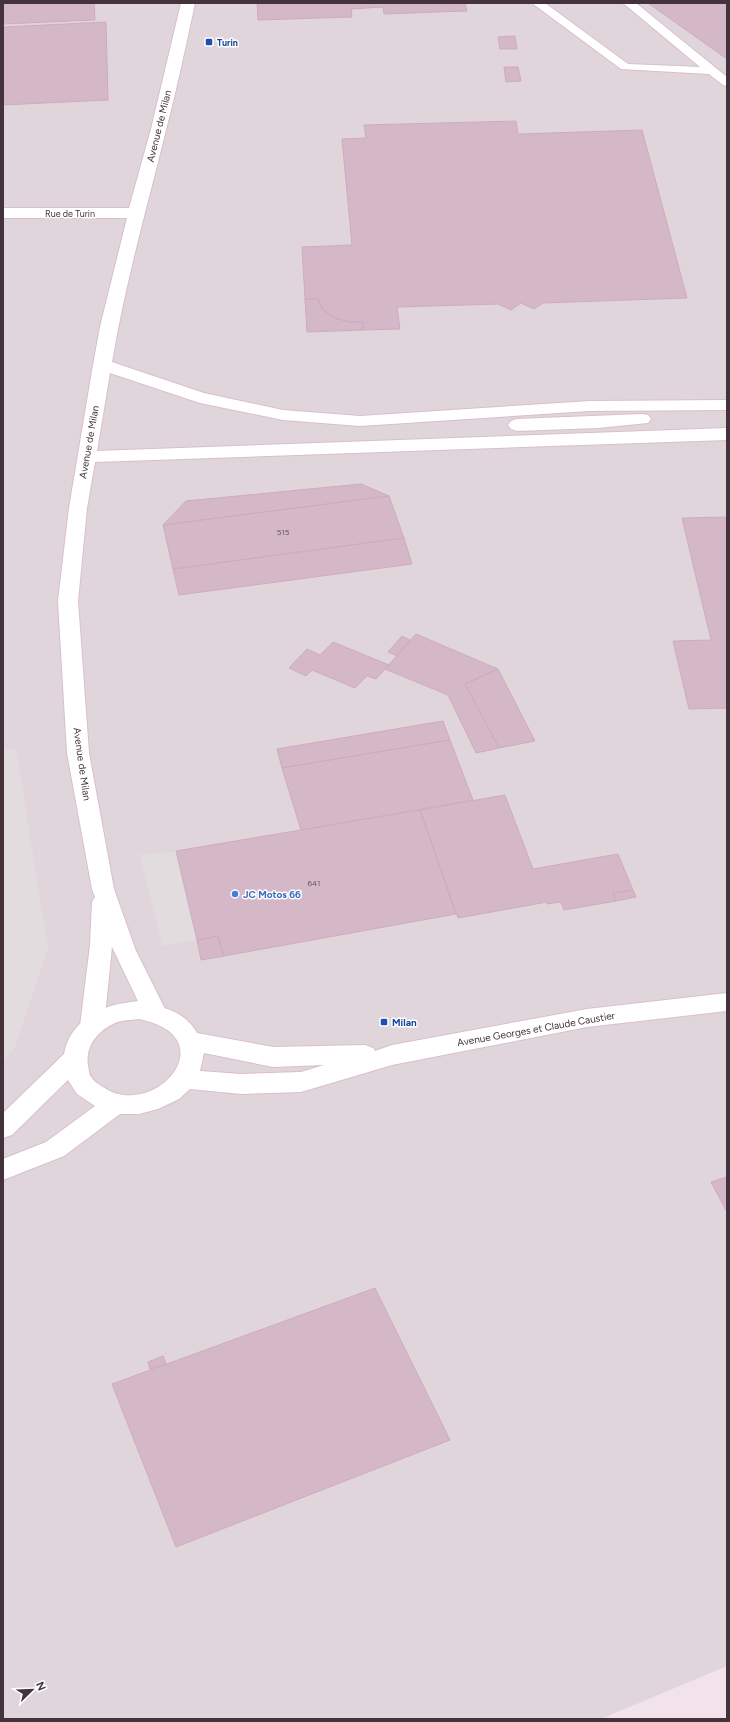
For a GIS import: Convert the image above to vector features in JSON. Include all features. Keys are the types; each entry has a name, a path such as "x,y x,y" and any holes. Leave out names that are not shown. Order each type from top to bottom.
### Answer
{"street":[{"name":"Avenue de Milan","path":"155,1012 125,951 103,889 78,753 68,601 78,508 109,327 136,213 160,129 188,3"},
{"name":"Rue de Turin","path":"3,213 136,213"},
{"path":"102,365 200,398 252,422 338,432 598,422 727,412"},
{"path":"200,398 283,415 360,421 590,406 727,405"},
{"path":"87,457 727,434"},
{"name":"Avenue de Milan","path":"92,1026 101,945 103,889"},
{"name":"Avenue Georges et Claude Caustier","path":"184,1079 241,1084 301,1082 392,1054 587,1018 727,1002"},
{"path":"138,1010 155,1012 170,1019 182,1029 189,1041 192,1054 190,1067 184,1079 171,1092 155,1100 135,1105 116,1104 99,1098 85,1087 77,1074 74,1058 77,1046 83,1036 92,1026 106,1017 122,1012 138,1010"},
{"name":"Avenue Georges et Claude Caustier","path":"189,1041 272,1057 392,1054"},
{"path":"3,1128 74,1058"},
{"path":"3,1170 55,1149 116,1104"}],"lane":[{"path":"538,3 625,67 711,71"},
{"path":"629,3 711,71 727,82"}],"shaded area":[{"path":"3,3 727,3 727,1666 601,1719 3,1719"},
{"path":"16,749 48,948 14,1049 3,1061 3,751"},
{"path":"176,851 197,940 163,946 140,855"}],"building":[{"path":"3,3 94,3 95,20 3,24"},
{"path":"257,3 465,3 467,11 384,14 383,7 351,9 352,17 258,20"},
{"path":"648,3 727,3 727,59"},
{"path":"106,22 108,100 3,105 3,27"},
{"path":"515,36 517,49 500,49 498,37"},
{"path":"504,67 518,67 521,81 506,82"},
{"path":"516,121 518,134 642,130 687,298 543,303 534,309 521,303 511,310 498,304 397,307 400,329 363,330 363,322 349,322 335,318 322,309 318,299 305,299 302,247 352,245 342,139 366,138 364,125"},
{"path":"305,299 318,299 322,309 335,318 349,322 363,322 363,330 307,332"},
{"path":"361,484 389,496 163,525 186,501"},
{"path":"389,496 404,538 173,569 163,525"},
{"path":"727,517 727,708 689,709 673,641 711,640 682,518"},
{"path":"404,538 412,564 179,595 173,569"},
{"path":"416,634 498,669 465,684 499,748 476,753 448,695 385,669"},
{"path":"402,636 410,640 397,656 388,652"},
{"path":"333,642 389,665 376,679 367,676 355,688 312,670 306,676 289,668 307,649 320,655"},
{"path":"498,669 535,741 499,748 465,684"},
{"path":"443,721 450,740 282,768 277,749"},
{"path":"450,740 473,800 301,830 282,768"},
{"path":"505,795 533,869 618,854 633,890 613,893 616,901 564,910 561,902 547,904 547,902 458,918 420,810"},
{"path":"420,810 456,914 224,956 218,936 197,940 176,851"},
{"path":"633,890 636,897 616,901 613,893"},
{"path":"218,936 224,956 201,960 197,940"},
{"path":"727,1177 727,1212 711,1182"},
{"path":"375,1288 450,1440 176,1547 112,1384"},
{"path":"163,1356 166,1364 150,1369 148,1362"}],"place":[{"name":"Turin","path":"209,42"},
{"name":"JC Motos 66","path":"235,894"},
{"name":"Milan","path":"384,1022"}]}
